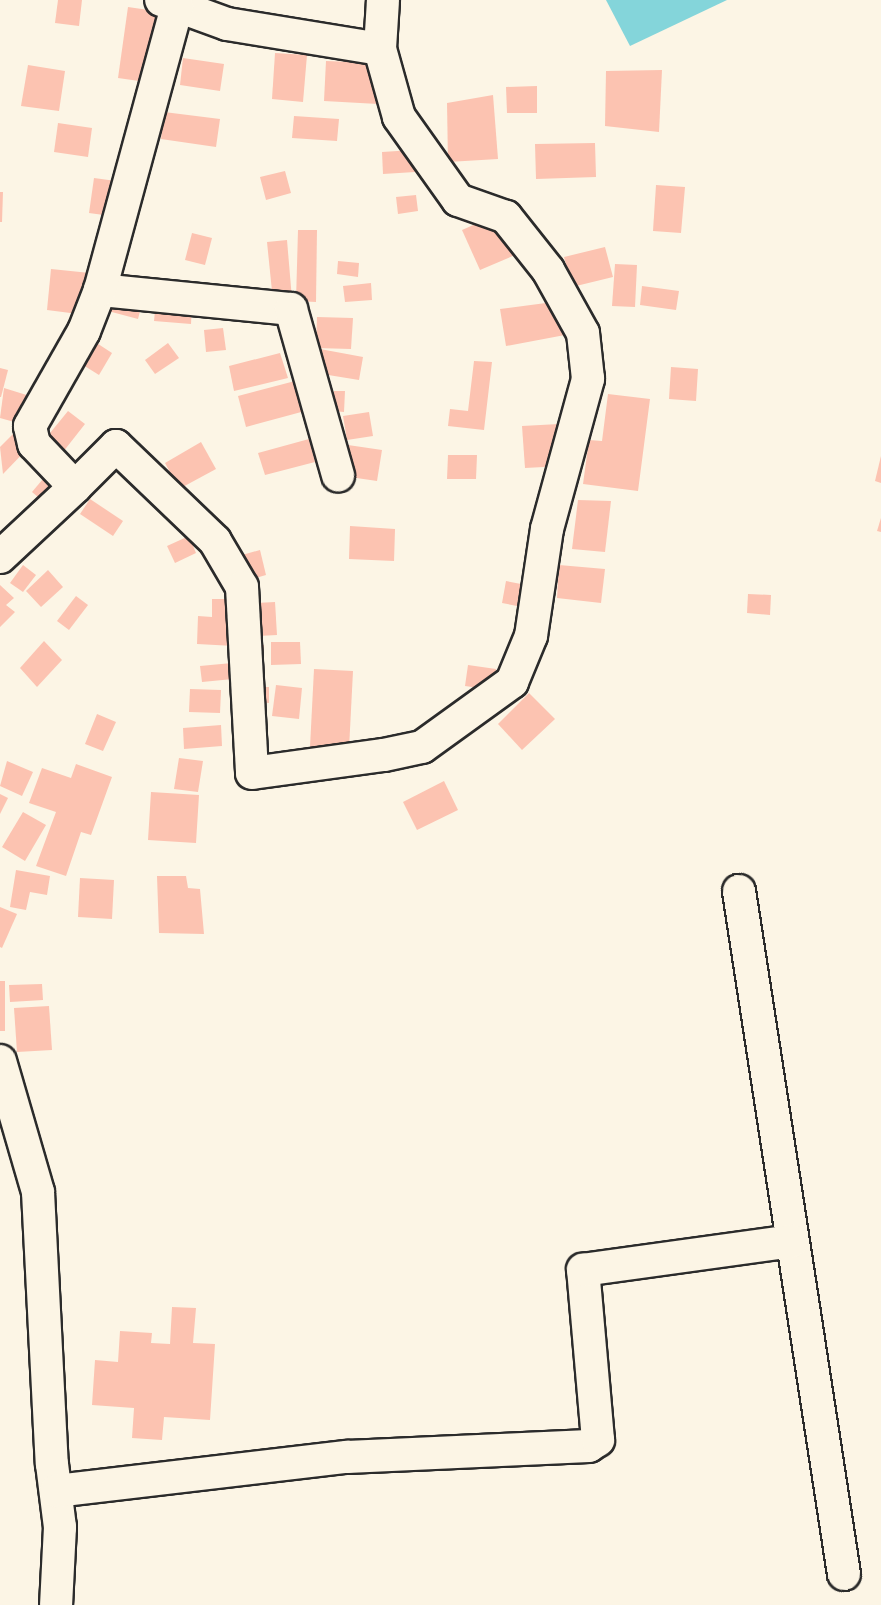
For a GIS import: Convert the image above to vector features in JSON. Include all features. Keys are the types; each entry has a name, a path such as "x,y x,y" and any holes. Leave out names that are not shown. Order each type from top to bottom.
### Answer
{"street":[{"path":"0,557 116,446 215,541 242,587 252,773 422,747 512,682 531,636 547,529 588,379 583,333 548,270 506,217 458,200 399,117 380,49 383,0"},
{"path":"75,487 34,444 30,426 84,331 100,290 169,3 228,24 380,49"},
{"path":"100,290 291,309 338,475"},
{"path":"739,891 844,1574"},
{"path":"0,1061 38,1192 60,1527 56,1605"},
{"path":"56,1491 347,1457 589,1446 597,1440 583,1270 792,1241"}],"water":[{"path":"606,0 727,0 630,46"}],"building":[{"path":"58,0 82,0 79,26 55,23"},
{"path":"128,7 169,13 153,83 118,78"},
{"path":"275,53 307,55 303,102 272,99"},
{"path":"183,58 224,64 220,91 180,85"},
{"path":"326,61 380,63 378,104 324,101"},
{"path":"28,65 65,71 59,111 21,106"},
{"path":"662,70 659,132 605,126 606,71"},
{"path":"537,86 537,113 507,113 506,87"},
{"path":"493,95 498,159 448,162 447,103"},
{"path":"164,112 220,119 216,147 161,139"},
{"path":"294,116 339,119 337,141 292,138"},
{"path":"58,123 92,128 88,157 54,152"},
{"path":"595,143 596,177 536,179 535,144"},
{"path":"413,150 415,172 383,174 382,152"},
{"path":"285,171 291,193 266,200 260,177"},
{"path":"94,178 116,181 111,216 89,213"},
{"path":"656,185 685,187 681,233 653,231"},
{"path":"0,192 3,192 2,222 0,222"},
{"path":"416,195 418,211 398,214 396,197"},
{"path":"496,215 515,255 480,270 462,230"},
{"path":"298,230 317,230 316,302 296,301"},
{"path":"192,233 212,238 205,265 185,260"},
{"path":"287,240 292,299 273,301 267,242"},
{"path":"605,247 613,277 572,287 564,257"},
{"path":"338,261 359,263 358,277 337,274"},
{"path":"615,264 637,265 635,307 612,306"},
{"path":"51,269 90,273 86,315 47,310"},
{"path":"371,283 372,300 345,302 343,286"},
{"path":"642,286 679,291 676,310 640,305"},
{"path":"113,292 143,300 138,319 108,311"},
{"path":"156,300 192,303 191,324 154,321"},
{"path":"561,301 560,320 565,335 506,346 500,309"},
{"path":"317,317 353,318 351,349 316,348"},
{"path":"223,328 226,350 206,352 204,330"},
{"path":"89,338 112,353 99,375 75,360"},
{"path":"168,343 179,358 155,374 145,360"},
{"path":"320,349 363,357 359,380 316,373"},
{"path":"280,353 288,378 234,391 229,366"},
{"path":"474,361 492,362 484,430 448,426 450,409 468,411"},
{"path":"671,367 698,369 696,401 669,399"},
{"path":"0,368 8,370 1,397 0,397"},
{"path":"295,381 305,411 246,427 238,396"},
{"path":"4,388 33,397 25,425 0,418"},
{"path":"334,391 345,391 344,412 333,411"},
{"path":"608,394 650,399 638,491 583,484 589,440 602,441"},
{"path":"68,411 85,424 63,452 46,438"},
{"path":"369,412 373,436 347,440 343,416"},
{"path":"559,424 562,466 525,468 522,426"},
{"path":"16,431 31,445 3,474 0,447"},
{"path":"309,439 315,462 265,475 258,453"},
{"path":"201,442 216,469 179,489 165,463"},
{"path":"348,445 382,450 377,481 343,476"},
{"path":"448,455 477,455 476,479 447,479"},
{"path":"881,456 881,483 875,481"},
{"path":"48,473 66,489 51,508 32,492"},
{"path":"90,499 123,521 113,536 80,514"},
{"path":"578,500 611,501 605,552 572,549"},
{"path":"881,518 881,532 877,531"},
{"path":"350,526 395,529 394,561 349,559"},
{"path":"189,536 196,553 175,563 167,546"},
{"path":"260,550 266,575 242,582 235,557"},
{"path":"23,565 36,575 23,592 10,583"},
{"path":"559,565 605,569 601,603 557,598"},
{"path":"48,570 63,587 41,607 26,591"},
{"path":"506,581 521,584 517,606 502,603"},
{"path":"0,585 14,598 6,605 15,612 0,627"},
{"path":"748,594 771,595 770,615 747,613"},
{"path":"76,596 88,605 69,630 57,621"},
{"path":"212,599 236,599 234,646 197,644 198,616 212,617"},
{"path":"275,602 277,635 258,636 256,603"},
{"path":"44,641 62,660 37,687 20,668"},
{"path":"271,642 300,642 301,664 271,665"},
{"path":"252,644 264,645 264,662 251,662"},
{"path":"232,663 233,679 202,682 200,666"},
{"path":"468,665 496,669 493,690 465,686"},
{"path":"314,669 353,671 349,749 310,747"},
{"path":"276,685 302,688 299,719 272,716"},
{"path":"255,687 269,687 269,703 255,702"},
{"path":"190,689 221,690 220,713 189,712"},
{"path":"529,693 555,719 522,750 498,724"},
{"path":"97,714 116,722 103,751 85,744"},
{"path":"221,725 222,746 184,749 183,728"},
{"path":"179,758 203,761 198,792 174,789"},
{"path":"7,761 33,772 22,796 0,786"},
{"path":"76,764 112,777 91,835 81,832 66,876 36,866 56,812 29,803 42,768 71,778"},
{"path":"444,781 458,810 417,830 403,802"},
{"path":"151,792 199,795 196,843 148,840"},
{"path":"0,794 8,798 0,814"},
{"path":"23,812 46,825 25,861 2,847"},
{"path":"16,870 50,876 47,895 30,892 26,910 10,907"},
{"path":"157,876 186,876 188,888 200,889 204,934 159,933"},
{"path":"80,878 114,880 112,919 78,917"},
{"path":"0,907 17,914 2,948 0,947"},
{"path":"0,981 5,981 5,1031 0,1031"},
{"path":"42,984 43,1000 10,1002 9,985"},
{"path":"49,1006 52,1050 17,1052 14,1008"},
{"path":"172,1307 196,1308 193,1343 215,1344 210,1420 164,1417 162,1440 132,1438 134,1408 92,1405 95,1360 118,1362 120,1331 152,1333 151,1343 170,1344"}]}
